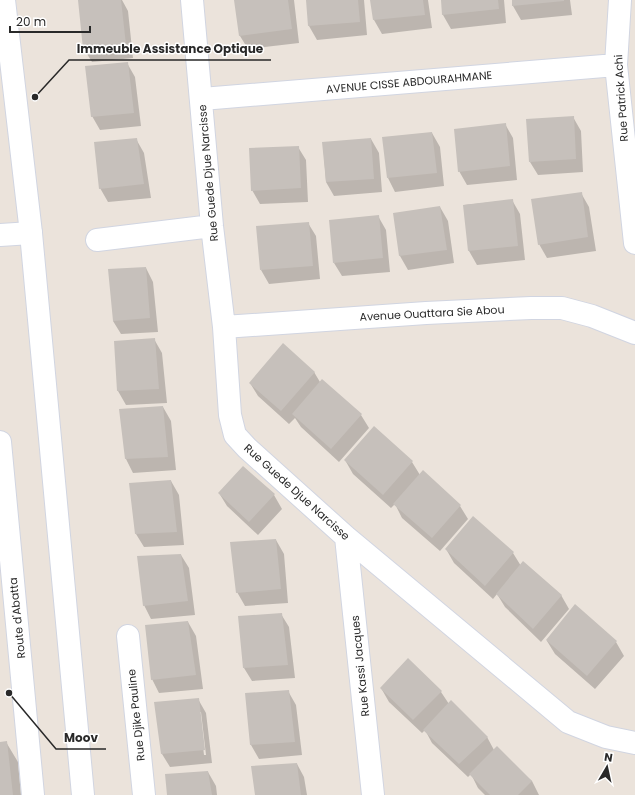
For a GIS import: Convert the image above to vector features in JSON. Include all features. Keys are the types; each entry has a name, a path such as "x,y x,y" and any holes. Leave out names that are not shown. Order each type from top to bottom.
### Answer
{"street":[{"path":"4,0 31,233 83,795"},
{"name":"Rue Guede Djue Narcisse","path":"192,0 202,98 212,226 224,327 230,415 235,435 247,448 346,536 568,722 606,737 635,743"},
{"name":"Rue Patrick Achi","path":"620,0 616,65 635,243"},
{"name":"AVENUE CISSE ABDOURAHMANE","path":"202,98 616,65"},
{"path":"97,240 212,226"},
{"path":"0,235 31,233"},
{"name":"Avenue Ouattara Sie Abou","path":"224,327 426,313 562,308 592,316 635,333"},
{"name":"Route d'Abatta","path":"0,442 33,795"},
{"name":"Rue Kassi Jacques","path":"346,536 373,795"},
{"name":"Rue Djike Pauline","path":"128,636 144,795"}],"building":[{"path":"78,0 121,0 126,45 83,49"},
{"path":"234,0 288,0 292,29 239,36"},
{"path":"306,0 358,0 360,22 308,26"},
{"path":"370,0 423,0 425,15 373,20"},
{"path":"441,0 498,0 499,9 442,15"},
{"path":"512,0 564,0 564,1 512,6"},
{"path":"128,62 134,113 91,117 85,66"},
{"path":"574,116 576,159 529,162 526,119"},
{"path":"506,123 510,166 458,172 454,129"},
{"path":"432,132 437,173 387,178 382,137"},
{"path":"137,138 144,184 99,189 94,142"},
{"path":"371,138 374,179 326,182 322,142"},
{"path":"299,146 301,188 251,191 249,148"},
{"path":"582,192 588,237 538,245 531,199"},
{"path":"513,199 518,246 468,251 463,205"},
{"path":"440,206 447,250 399,256 393,213"},
{"path":"379,215 383,258 333,263 329,220"},
{"path":"309,222 313,266 260,270 256,226"},
{"path":"146,267 150,318 113,321 108,269"},
{"path":"155,338 159,389 117,391 114,341"},
{"path":"283,343 315,372 281,411 249,383"},
{"path":"322,379 362,414 331,449 292,414"},
{"path":"163,406 168,457 125,459 119,409"},
{"path":"374,426 413,461 383,495 344,460"},
{"path":"243,466 275,494 249,522 218,493"},
{"path":"423,470 461,505 432,538 393,504"},
{"path":"171,480 177,532 135,534 129,483"},
{"path":"473,516 514,552 485,586 445,549"},
{"path":"276,539 281,589 236,593 230,542"},
{"path":"181,554 188,601 143,606 137,556"},
{"path":"523,561 562,595 533,629 496,594"},
{"path":"575,604 617,641 587,676 546,640"},
{"path":"282,613 288,665 243,668 238,616"},
{"path":"188,621 196,675 151,680 145,625"},
{"path":"408,658 442,691 413,720 380,688"},
{"path":"289,690 295,742 250,745 245,693"},
{"path":"199,698 205,750 161,754 154,702"},
{"path":"451,700 488,737 459,764 423,730"},
{"path":"7,741 13,795 0,795 0,742"},
{"path":"497,746 532,781 518,795 490,795 469,774"},
{"path":"297,763 301,795 255,795 251,766"},
{"path":"208,771 212,795 167,795 165,774"}],"place":[{"name":"Immeuble Assistance Optique","path":"35,97"},
{"name":"Moov","path":"9,693"}]}
